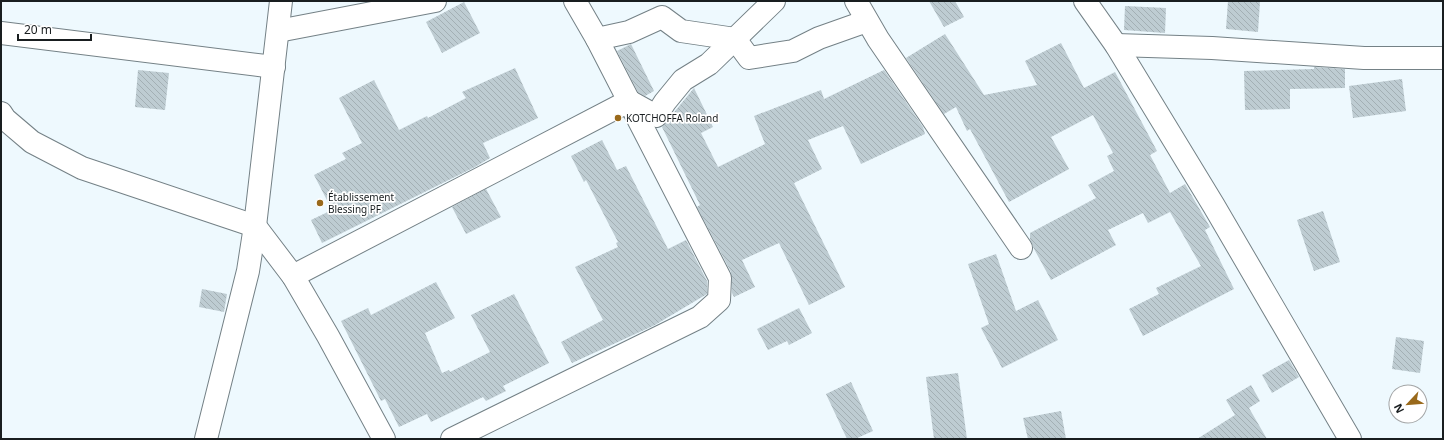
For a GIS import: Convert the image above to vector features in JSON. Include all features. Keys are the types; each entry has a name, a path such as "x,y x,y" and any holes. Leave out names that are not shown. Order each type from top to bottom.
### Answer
{"street":[{"path":"206,439 248,271 255,226 281,1"},
{"path":"278,32 435,1"},
{"path":"452,439 700,317 719,300 720,278 576,1"},
{"path":"629,102 656,116 665,102 683,80 709,64 774,1"},
{"path":"856,1 867,21 901,72 1021,248"},
{"path":"1085,1 1116,45 1262,286 1350,439"},
{"path":"597,39 629,32 662,17 681,31 735,39 749,58 793,51 819,38 867,21"},
{"path":"1,33 274,67"},
{"path":"1116,45 1212,48 1364,58 1443,58"},
{"path":"292,276 629,102"},
{"path":"1,113 5,119 32,142 82,168 255,226 292,276 328,336 384,439"}],"building":[{"path":"929,1 955,1 964,17 944,27"},
{"path":"1228,1 1260,1 1258,32 1226,29"},
{"path":"464,2 480,33 442,53 426,22"},
{"path":"1125,6 1166,8 1165,33 1124,30"},
{"path":"945,34 984,95 1037,85 1025,61 1061,43 1084,88 1115,72 1157,151 1150,155 1170,193 1185,184 1210,227 1205,230 1234,289 1143,336 1129,309 1159,294 1156,288 1201,266 1170,212 1148,223 1143,213 1108,230 1116,245 1051,280 1033,247 1030,239 1030,233 1096,198 1088,185 1114,171 1107,156 1113,153 1093,115 1051,137 1069,169 1009,202 970,129 967,131 956,107 944,114 906,58"},
{"path":"631,44 654,91 645,96 638,92 617,51"},
{"path":"1314,67 1345,69 1345,88 1290,89 1290,109 1245,110 1244,71 1314,69"},
{"path":"515,68 538,118 483,143 490,158 475,167 322,243 311,220 332,210 314,175 346,159 342,153 362,143 339,98 374,80 399,130 427,116 428,118 466,98 462,92"},
{"path":"138,70 169,73 165,110 135,107"},
{"path":"884,70 923,127 925,134 861,164 843,126 808,140 822,169 794,183 845,287 809,305 779,243 742,260 755,287 734,297 732,293 731,272 697,207 700,205 662,127 694,88 713,127 701,133 718,167 765,144 754,116 821,90 824,99"},
{"path":"1402,79 1406,111 1353,118 1349,86"},
{"path":"602,140 617,170 626,166 668,249 686,240 707,281 707,294 655,325 572,363 561,342 603,320 575,267 618,247 616,243 618,242 586,180 584,182 571,156"},
{"path":"486,189 501,217 466,234 452,207"},
{"path":"1323,211 1340,262 1314,271 1297,220"},
{"path":"996,254 1016,311 1038,300 1058,340 1002,368 981,328 989,324 968,264"},
{"path":"436,282 455,318 425,333 442,373 449,370 450,372 490,352 471,315 514,294 549,363 503,386 506,391 486,401 483,397 431,422 427,414 399,427 385,399 381,401 341,321 368,308 371,315"},
{"path":"202,289 227,294 224,312 199,307"},
{"path":"799,308 812,333 789,345 787,341 768,350 757,329"},
{"path":"1396,337 1424,341 1420,373 1392,369"},
{"path":"1289,360 1299,377 1272,393 1262,375"},
{"path":"958,373 967,439 934,439 926,377"},
{"path":"851,382 873,431 855,439 847,439 826,394"},
{"path":"1251,385 1260,401 1249,408 1267,439 1197,439 1235,415 1226,400"},
{"path":"1061,411 1066,439 1028,439 1023,418"}],"place":[{"name":"KOTCHOFFA Roland","path":"618,118"},
{"name":"Établissement Blessing PF","path":"320,203"}]}
